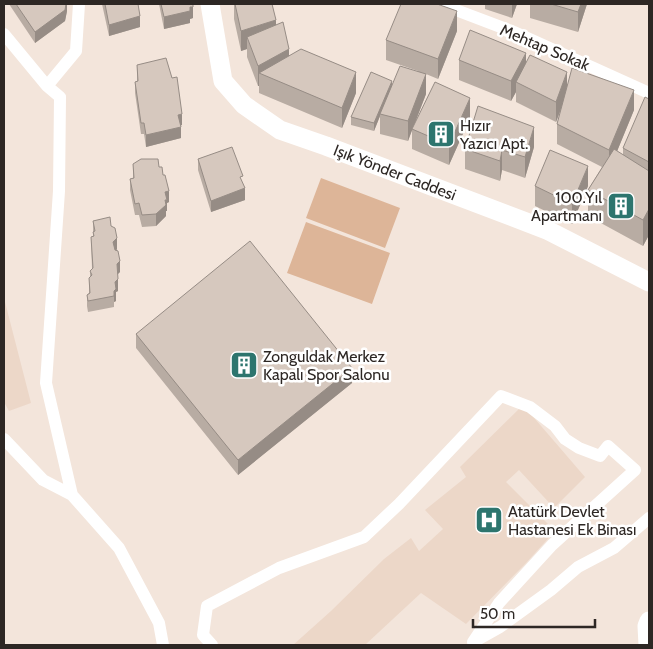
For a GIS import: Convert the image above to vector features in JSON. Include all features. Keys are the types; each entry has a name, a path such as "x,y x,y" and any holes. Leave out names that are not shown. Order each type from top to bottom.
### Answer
{"street":[{"path":"47,86 76,51 79,4"},
{"name":"Işık Yönder Caddesi","path":"210,4 223,81 244,105 280,130 547,230 649,282"},
{"name":"Mehtap Sokak","path":"440,4 514,32 649,92"},
{"path":"4,34 47,86 60,98 59,191 46,383 72,495"},
{"path":"212,645 203,635 207,606 279,568 364,537 399,504 501,396 530,408 555,426 566,439 579,448 600,456 608,446 635,470 552,545 499,603 470,644"},
{"path":"4,439 43,480 72,495 119,548 159,623 162,645"},
{"path":"470,644 500,627 544,596 578,567 614,548 649,518"},
{"path":"648,645 647,626 649,621"}],"shaded area":[{"path":"321,178 400,208 385,248 306,218"},
{"path":"306,222 390,253 372,304 287,273"},
{"path":"4,298 31,403 9,411 4,402"},
{"name":"Atatürk Devlet Hastanesi Ek Binası","path":"523,405 585,477 554,508 519,470 506,482 555,531 526,563 466,624 421,593 365,645 293,645 384,559 411,538 419,551 443,529 425,510 466,477 460,467"}],"building":[{"path":"16,4 66,4 65,10 35,32"},
{"path":"105,4 138,4 140,16 109,25"},
{"path":"161,4 193,4 193,7 190,7 190,11 164,17"},
{"path":"235,4 272,4 276,20 241,31"},
{"path":"401,4 437,4 457,11 438,59 386,40"},
{"path":"551,4 581,4 578,12"},
{"path":"283,22 289,49 258,66 247,37"},
{"path":"470,30 526,53 511,81 459,60"},
{"path":"301,49 356,72 342,108 259,73"},
{"path":"530,55 567,72 556,102 516,82"},
{"path":"166,58 172,78 177,77 182,114 178,115 181,127 146,135 144,123 141,123 135,82 138,81 137,65"},
{"path":"400,66 426,74 408,121 380,114"},
{"path":"572,68 634,90 609,150 557,124"},
{"path":"371,72 392,81 374,123 351,117"},
{"path":"435,82 470,98 449,145 412,129"},
{"path":"645,97 649,99 649,162 623,148"},
{"path":"478,106 534,127 525,157 502,150 500,161 465,149"},
{"path":"232,147 243,176 240,177 245,188 211,201 198,159"},
{"path":"614,149 649,171 649,209 643,220 588,190"},
{"path":"550,150 588,166 572,204 535,186"},
{"path":"141,159 158,159 159,167 162,167 163,175 165,175 169,191 165,192 166,205 156,214 142,215 139,203 135,204 130,179 134,178 133,164"},
{"path":"110,217 111,226 115,228 117,238 113,242 115,250 118,251 120,261 117,264 118,279 115,282 116,289 114,296 88,301 87,295 90,293 89,278 92,275 90,271 93,268 91,237 94,236 93,232 95,231 93,221"},
{"name":"Zonguldak Merkez Kapalı Spor Salonu","path":"250,241 352,368 238,460 136,334"}],"place":[{"name":"Hızır Yazıcı Apt.","path":"441,134"},
{"name":"100.Yıl Apartmanı","path":"621,206"},
{"name":"Zonguldak Merkez Kapalı Spor Salonu","path":"244,365"},
{"name":"Atatürk Devlet Hastanesi Ek Binası","path":"489,520"}]}
